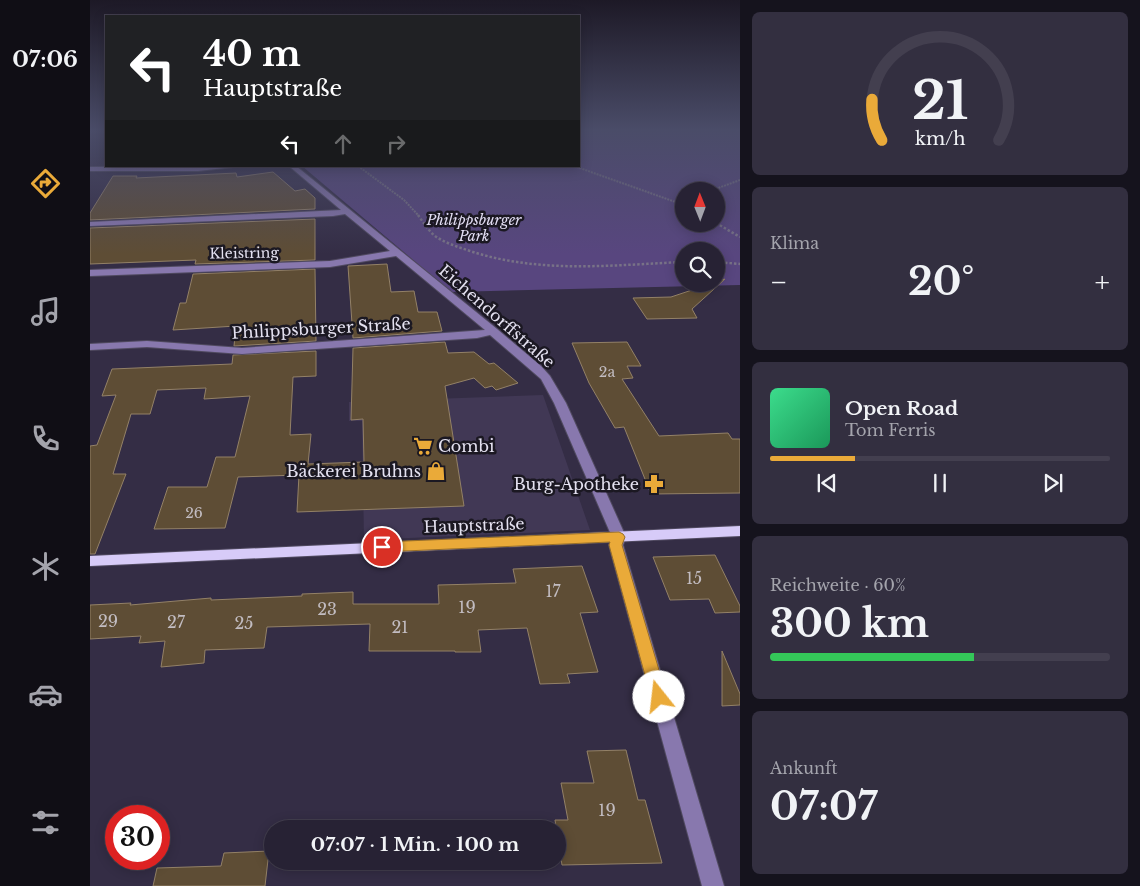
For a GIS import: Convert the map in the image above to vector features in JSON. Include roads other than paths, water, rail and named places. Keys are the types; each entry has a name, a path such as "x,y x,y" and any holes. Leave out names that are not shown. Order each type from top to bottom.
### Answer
{"main road":[{"name":"Hauptstraße","path":"90,561 740,531"}],"street":[{"name":"Eichendorffstraße","path":"298,171 493,331 537,368 546,378 560,403 619,537"},
{"path":"90,224 347,212"},
{"name":"Kleistring","path":"90,273 330,264 397,252"},
{"name":"Philippsburger Straße","path":"90,347 148,344 242,351 477,335 493,331"},
{"path":"619,537 616,545 713,886"}],"place":[{"name":"Combi","path":"423,446"},
{"name":"Bäckerei Bruhns","path":"436,471"},
{"name":"Burg-Apotheke","path":"654,484"}],"park label":[{"name":"Philippsburger Park","path":"474,228"}]}
